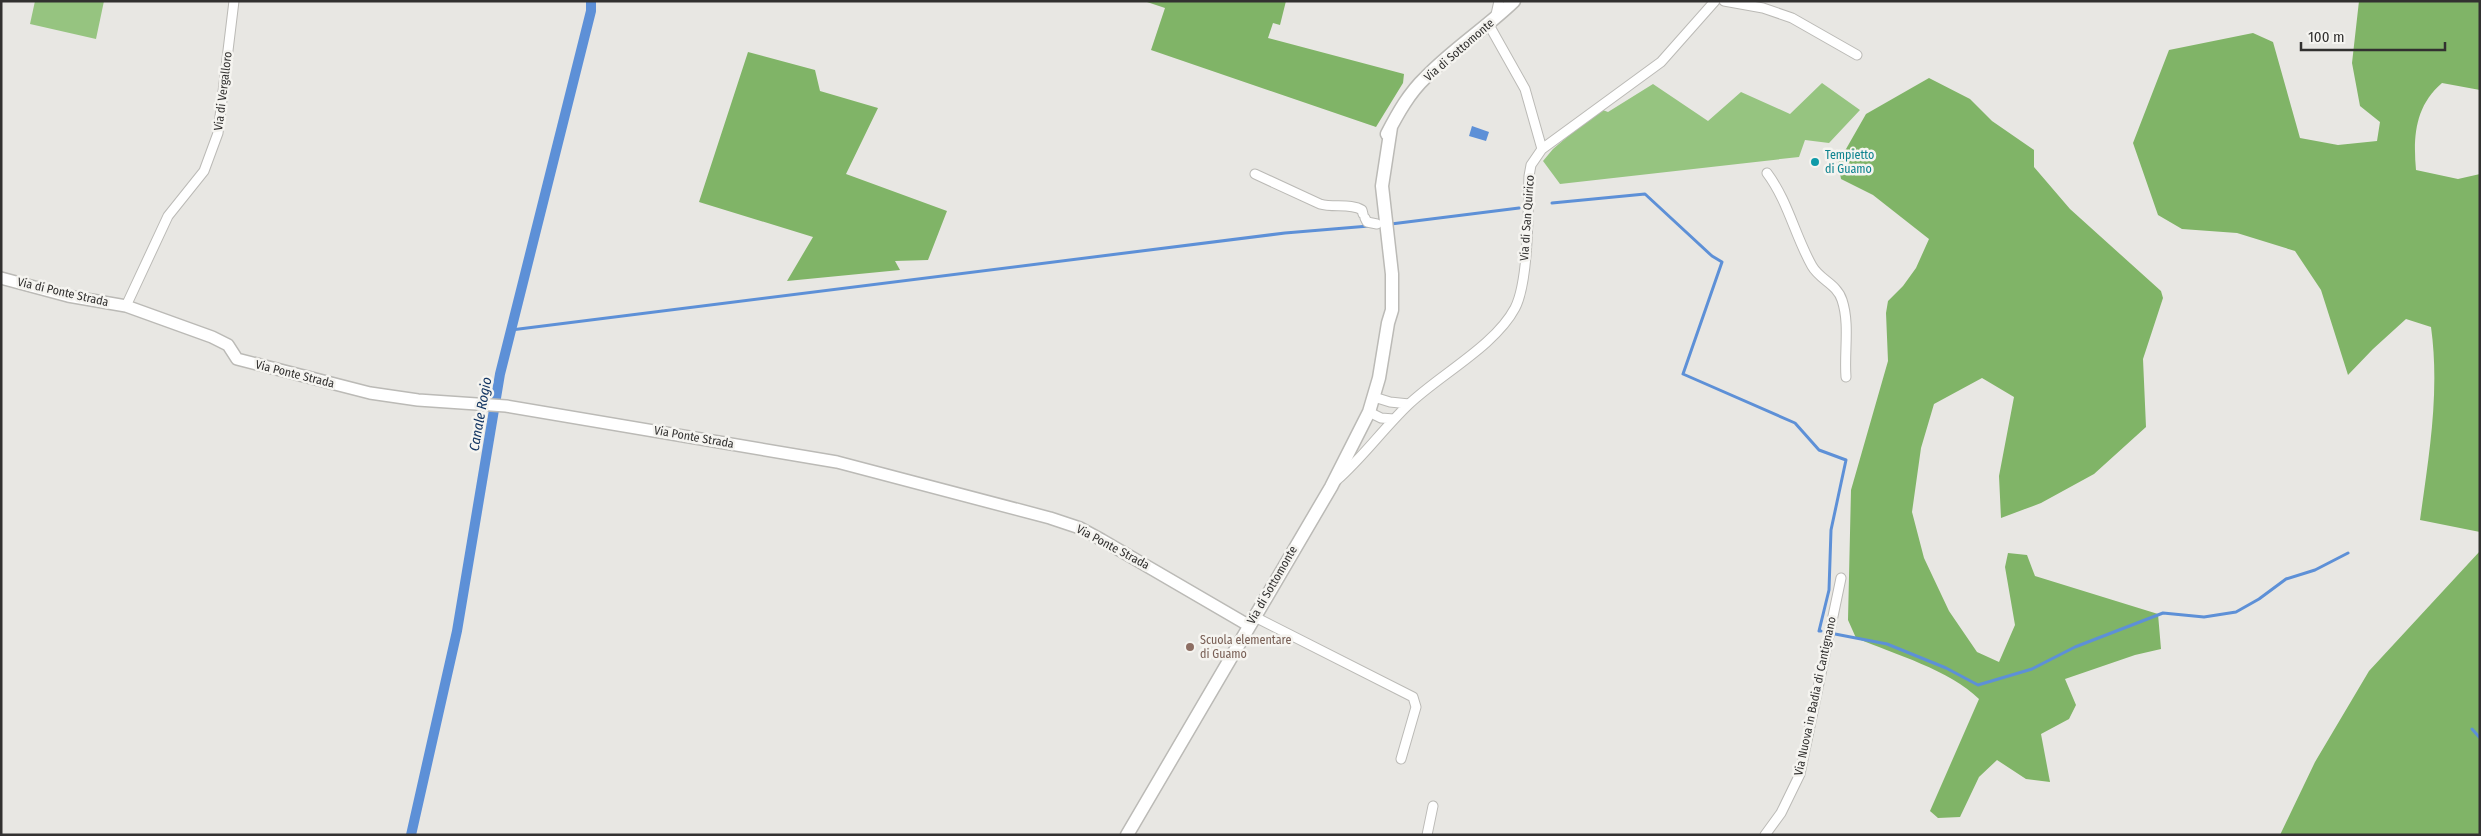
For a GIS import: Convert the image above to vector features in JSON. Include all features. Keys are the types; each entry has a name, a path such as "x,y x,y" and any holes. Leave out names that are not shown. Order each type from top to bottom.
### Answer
{"main road":[{"name":"Via di Sottomonte","path":"1388,323 1377,224 1375,174 1382,145 1410,96 1426,76 1492,22 1514,1"},
{"name":"Via di Sottomonte","path":"1127,835 1251,620 1332,485 1369,412 1383,362 1388,323 1392,310 1392,282 1382,186 1391,127"}],"street":[{"name":"Via di Vergalloro","path":"126,306 168,216 204,171 218,133 234,1"},
{"path":"1499,1 1492,22 1526,89 1542,149"},
{"name":"Via di San Quirico","path":"1332,485 1408,404 1497,332 1515,308 1521,293 1526,247 1529,176 1531,165 1542,149 1661,62 1715,1"},
{"path":"1724,1 1763,8 1792,18 1857,55"},
{"path":"1767,172 1794,225 1812,268 1837,289 1843,301 1846,331 1846,377"},
{"path":"1255,174 1320,204 1330,207 1355,207 1362,210 1367,222 1377,224"},
{"name":"Via di Ponte Strada","path":"1,278 68,296 126,306"},
{"name":"Via Ponte Strada","path":"126,306 212,337 228,345 237,359 370,393 418,400 485,403 506,406 836,462 1050,518 1080,528 1251,620"},
{"path":"1374,397 1408,404"},
{"path":"1369,412 1381,418 1394,420"},
{"name":"Via Nuova in Badia di Cantignano","path":"1765,835 1781,813 1800,774 1841,578"},
{"path":"1251,620 1413,697 1416,707 1401,759"},
{"path":"1427,835 1433,806"}],"green space":[{"path":"35,1 104,1 96,39 30,24"},
{"path":"1144,1 1286,1 1280,25 1273,23 1268,38 1404,74 1403,83 1376,127 1151,50 1165,8"},
{"path":"2359,1 2480,1 2480,90 2442,83 2433,92 2421,112 2415,146 2416,170 2458,179 2480,174 2480,532 2420,520 2430,448 2434,399 2431,327 2406,319 2348,375 2321,290 2295,251 2237,233 2182,229 2158,215 2133,143 2169,50 2253,33 2273,42 2300,138 2338,145 2377,141 2380,122 2360,106 2352,63"},
{"path":"748,52 815,70 820,91 878,108 846,174 947,211 928,260 895,261 900,270 787,281 813,237 699,202"},
{"path":"1929,78 1970,99 1992,121 2034,150 2034,167 2070,209 2161,291 2163,298 2143,359 2146,427 2094,474 2041,503 2001,518 1999,476 2014,397 1982,378 1934,404 1921,448 1912,512 1924,558 1949,611 1977,652 1999,662 2015,625 2005,567 2008,553 2027,555 2035,576 2158,614 2161,649 2135,655 2065,679 2076,705 2069,719 2041,734 2050,782 2026,779 1997,760 1979,777 1960,817 1938,818 1930,811 1979,699 1953,679 1937,671 1856,638 1848,620 1851,490 1888,361 1886,313 1888,301 1903,286 1916,268 1929,239 1873,195 1841,179 1838,163 1866,114"},
{"path":"1822,83 1860,110 1829,143 1805,140 1799,157 1560,184 1543,161 1553,149 1600,109 1608,112 1653,84 1708,121 1741,92 1790,114"},
{"path":"2480,551 2480,835 2280,835 2315,762 2369,671"}],"water":[{"path":"1472,126 1489,132 1486,141 1469,136"}],"waterway":[{"name":"Canale Rogio","path":"411,835 457,631 500,374 591,11 591,1"},
{"path":"1552,203 1645,194 1712,256 1722,262 1683,374 1795,423 1819,450 1846,460 1831,530 1829,590 1819,631 1821,631"},
{"path":"1391,224 1519,208"},
{"path":"511,330 1285,233 1369,226"},
{"path":"1835,634 1887,644 1946,668 1978,685 2032,669 2075,647 2163,613 2204,617 2236,612 2259,599 2286,579 2315,570 2348,553"},
{"path":"2472,729 2480,738"}],"place":[{"name":"Tempietto di Guamo","path":"1815,162"},
{"name":"Scuola elementare di Guamo","path":"1190,647"}]}
